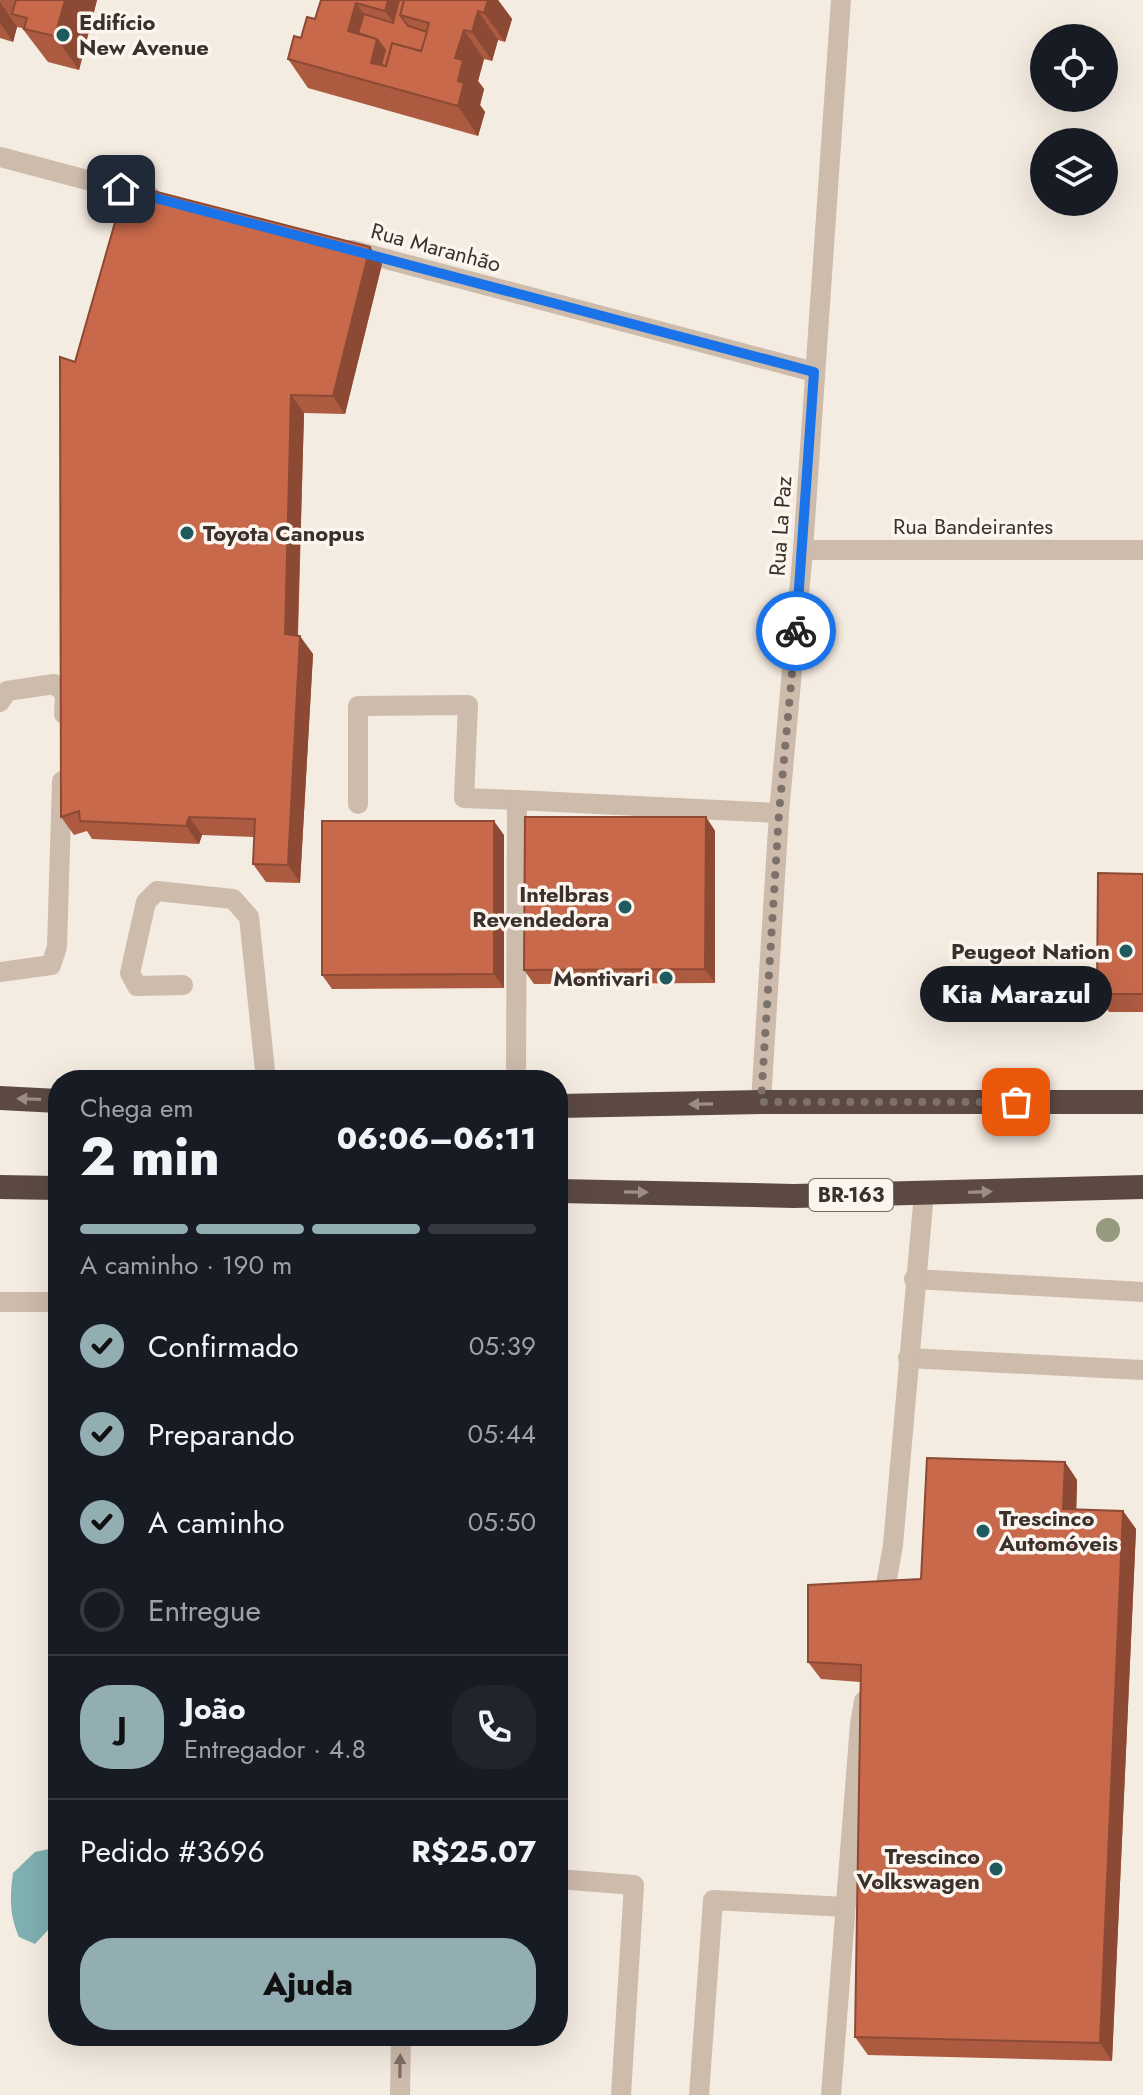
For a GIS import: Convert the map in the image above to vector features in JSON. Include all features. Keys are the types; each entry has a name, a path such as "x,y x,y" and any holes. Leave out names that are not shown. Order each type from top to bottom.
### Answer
{"highway":[{"path":"0,1098 48,1100"},
{"path":"568,1106 761,1102 1143,1102"},
{"path":"0,1187 48,1188"},
{"name":"BR-163","path":"568,1191 794,1196 1143,1187"}],"street":[{"name":"Rua La Paz","path":"761,1102 779,813 803,550 841,0"},
{"path":"0,157 169,202"},
{"name":"Rua Maranhão","path":"338,246 814,372"},
{"name":"Rua Bandeirantes","path":"803,550 1143,550"},
{"path":"0,702 7,691 54,684 65,693 57,947 51,965 0,972"},
{"path":"358,804 358,706 468,705 464,798 779,813"},
{"path":"516,1070 517,800"},
{"path":"183,985 137,986 130,973 146,902 157,891 233,899 249,917 265,1070"},
{"path":"879,1620 893,1545 914,1279 924,1193"},
{"path":"914,1279 1143,1292"},
{"path":"0,1302 48,1302"},
{"path":"908,1358 1143,1370"},
{"path":"831,2095 860,1724 868,1680"},
{"path":"568,1880 634,1885 621,2095"},
{"path":"699,2095 713,1900 845,1907"},
{"path":"400,2095 401,2046"}],"water":[{"path":"48,1849 48,1930 35,1944 19,1937 13,1921 11,1889 13,1873 35,1852"}],"building":[{"path":"16,0 65,0 55,36 24,29 27,18 12,14"},
{"path":"321,0 388,0 385,11 356,3 348,31 377,39 371,63 386,66 392,43 421,51 429,23 400,15 404,0 488,0 484,13 478,11 472,32 464,30 455,58 463,60 458,81 464,83 458,106 288,59 294,36 301,38 307,17 315,19"},
{"path":"399,0 404,0 400,15 408,26 427,32 421,51 392,43 386,66 381,65 385,50 377,39 358,33 364,14 393,23"},
{"name":"Toyota Canopus","path":"126,184 370,247 333,396 291,395 285,634 300,636 288,865 253,864 255,819 189,817 186,826 80,821 79,811 61,817 60,357 75,362"},
{"path":"525,817 706,817 705,969 524,970"},
{"path":"322,821 494,821 494,974 322,975"},
{"name":"Peugeot Nation","path":"1098,873 1143,874 1143,994 1097,994"},
{"name":"Trescinco Volkswagen","path":"927,1458 1065,1462 1063,1509 1123,1511 1100,2043 855,2037 861,1665 808,1662 808,1585 921,1579"}],"way so far":[{"path":"796,631 779,813 761,1102 1016,1102"}],"place":[{"name":"Edifício New Avenue","path":"63,35"},
{"name":"Toyota Canopus","path":"187,533"},
{"name":"Intelbras Revendedora","path":"625,907"},
{"name":"Peugeot Nation","path":"1126,951"},
{"name":"Montivari","path":"666,978"},
{"name":"Kia Marazul","path":"1016,1102"},
{"name":"Trescinco Automóveis","path":"983,1531"},
{"name":"Trescinco Volkswagen","path":"996,1869"}],"route":[{"path":"121,189 814,372 796,631"}]}
